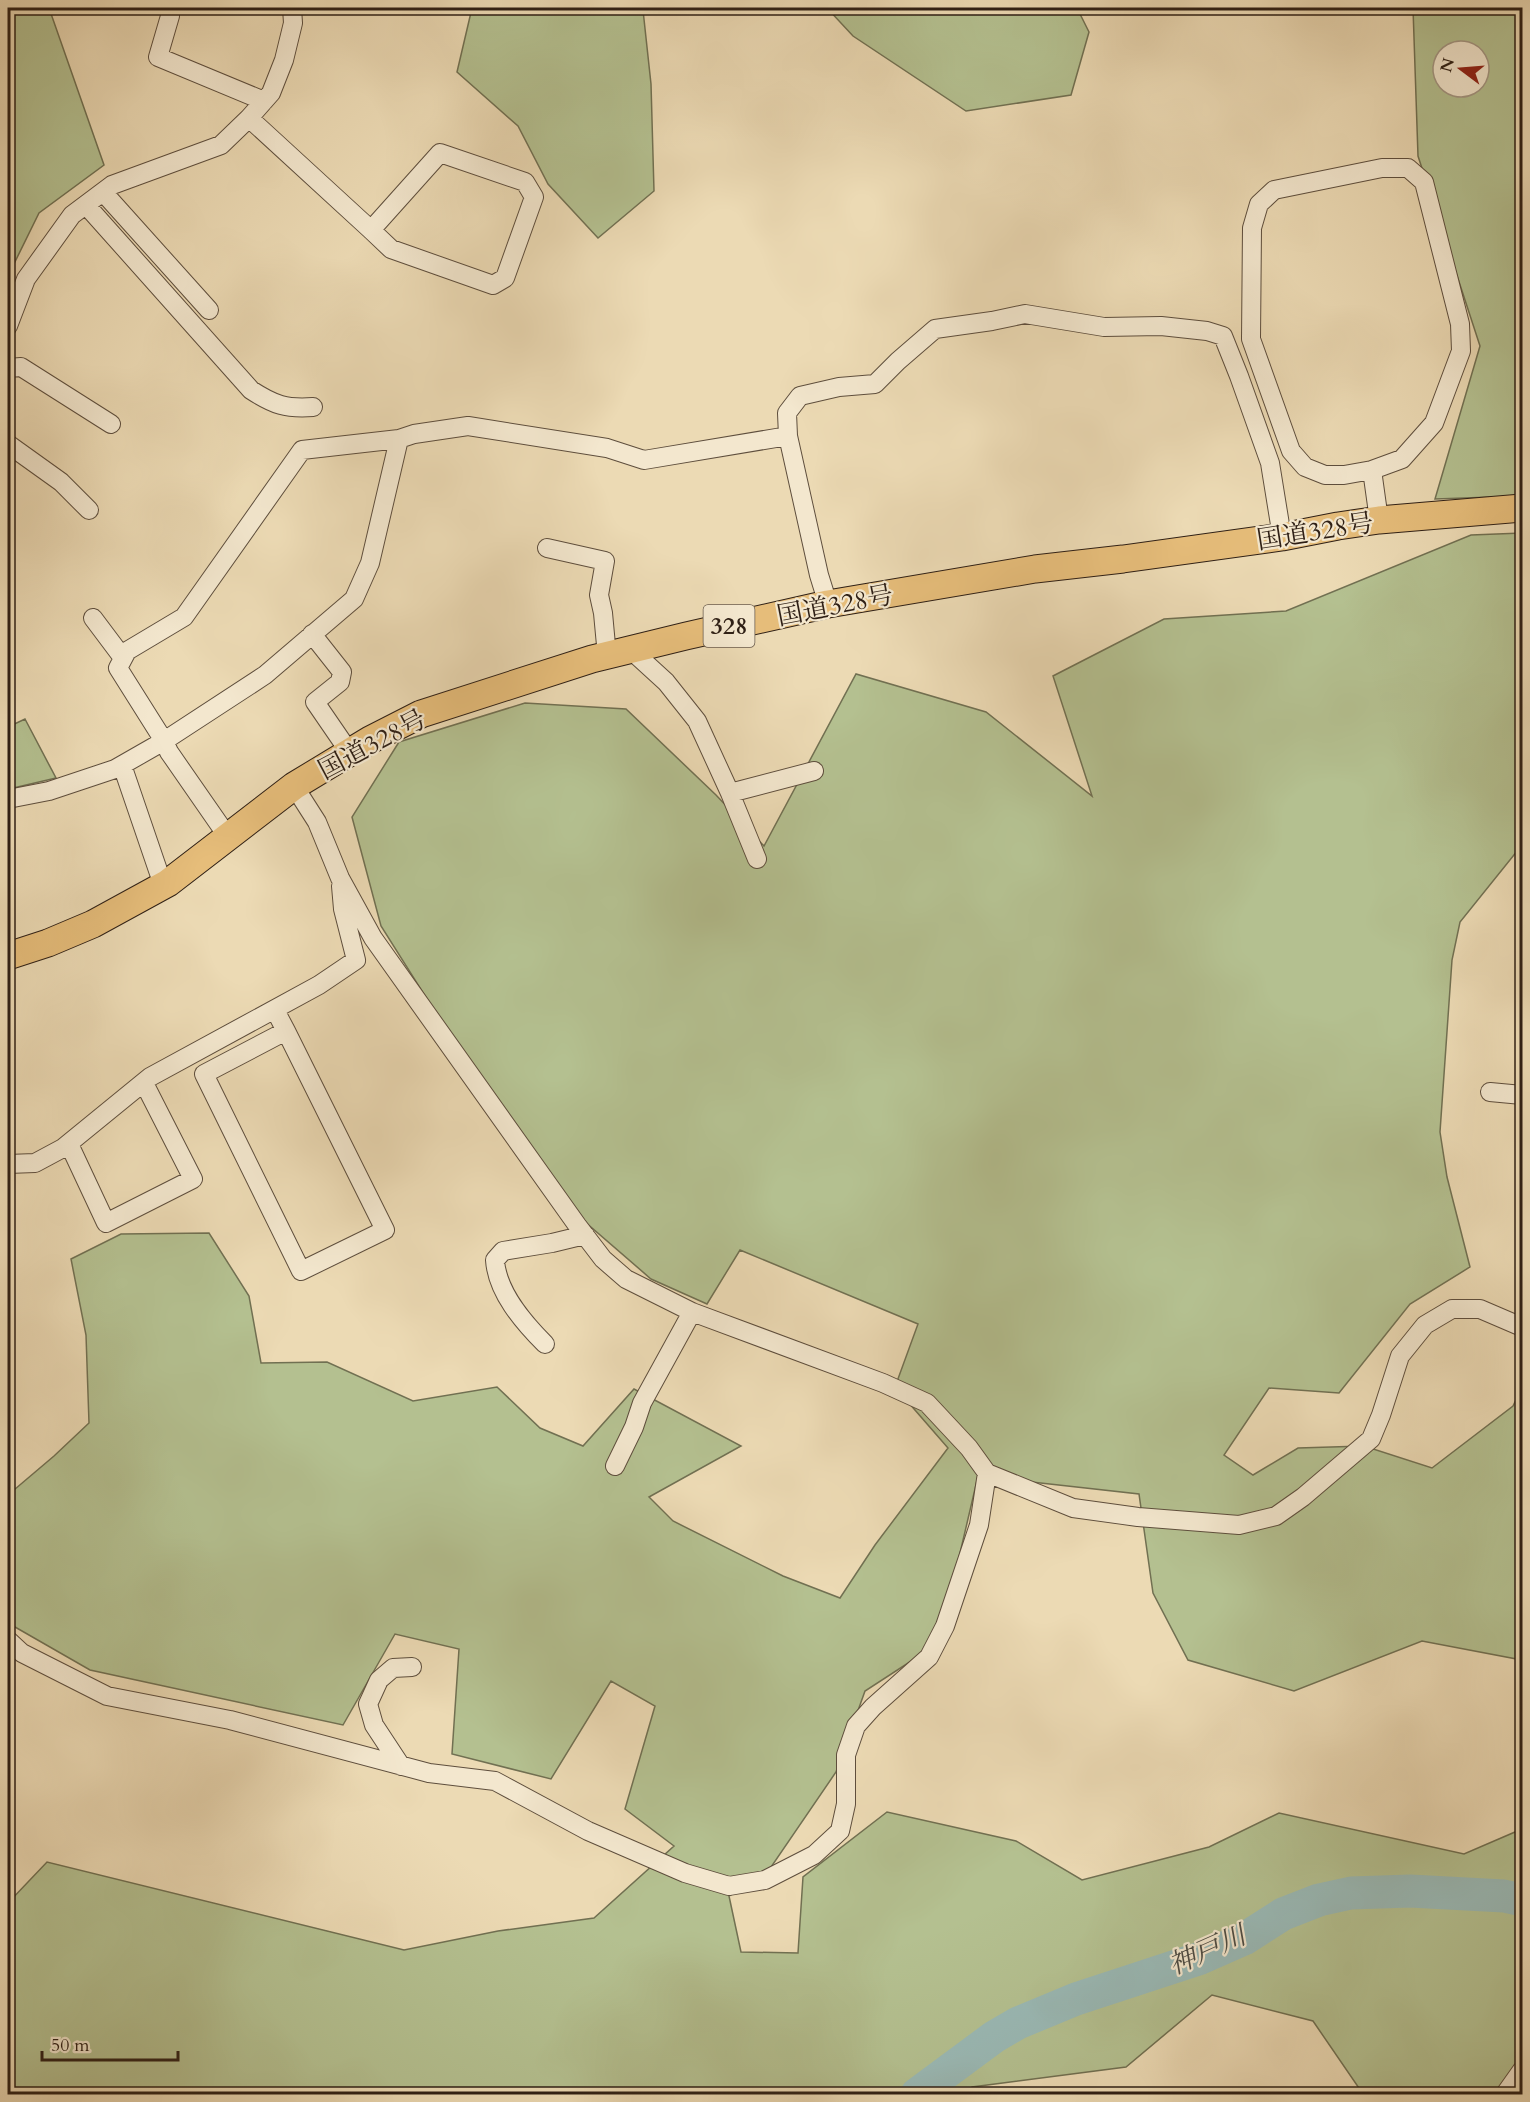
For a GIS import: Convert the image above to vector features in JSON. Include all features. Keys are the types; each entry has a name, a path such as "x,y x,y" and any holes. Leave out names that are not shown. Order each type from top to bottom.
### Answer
{"highway":[{"name":"国道328号","path":"8,956 48,943 93,924 163,885 294,786 421,714 619,653 828,604 1035,569 1123,560 1282,537 1379,520 1522,508"}],"street":[{"path":"169,8 170,15 158,57 264,101"},
{"path":"8,326 26,279 72,215 112,185 221,145 249,118 271,93 284,60 293,23 294,8"},
{"path":"249,118 391,249 494,285 505,278 534,197 525,182 440,153 371,230"},
{"path":"1382,168 1408,168 1424,182 1460,324 1461,351 1434,423 1402,459 1372,470 1344,475 1325,475 1305,467 1291,451 1251,339 1252,228 1259,204 1274,190 1382,168"},
{"path":"103,192 209,310"},
{"path":"86,205 251,390 271,403 281,406 314,407"},
{"path":"828,604 819,575 788,436 786,413 800,396 839,387 874,384 935,329 1025,314 1104,327 1161,326 1207,331 1223,336 1270,463 1282,537"},
{"path":"8,368 21,367 111,424"},
{"path":"228,837 169,752 118,668 127,651 184,617 302,450 399,439 414,434 468,426 607,448 644,460 788,436"},
{"path":"8,799 49,791 122,765 164,741 265,675 354,599 370,563 399,439"},
{"path":"8,444 61,482 89,510"},
{"path":"1372,470 1379,520"},
{"path":"548,548 605,561 599,595 603,613 619,653 666,682 697,721 757,859"},
{"path":"93,618 123,658"},
{"path":"312,634 342,672 340,682 315,702 350,753"},
{"path":"122,765 163,885"},
{"path":"730,794 814,771"},
{"path":"294,786 317,822 340,878 373,938 603,1259 626,1279 692,1312 883,1383 927,1403 969,1448 987,1473 1073,1508 1138,1517 1239,1525 1276,1516 1303,1497 1371,1439 1400,1356 1425,1325 1452,1310 1480,1309 1522,1327"},
{"path":"8,1164 35,1163 69,1144 150,1077 275,1010 319,985 356,960 343,909 340,878"},
{"path":"275,1010 286,1031 385,1230 301,1271 204,1074 286,1031"},
{"path":"69,1144 106,1223 193,1179 144,1083"},
{"path":"1490,1092 1522,1095"},
{"path":"545,1344 521,1319 496,1274 495,1260 503,1251 585,1235"},
{"path":"615,1466 634,1427 642,1403 692,1312"},
{"path":"8,1640 22,1653 107,1696 230,1720 429,1773 495,1781 588,1831 685,1873 729,1886 765,1880 814,1855 840,1831 846,1804 846,1755 856,1726 873,1707 929,1657 945,1626 979,1525 987,1473"},
{"path":"402,1766 374,1725 368,1704 379,1680 393,1668 412,1667"},
{"path":"1505,2094 1522,2070"}],"green space":[{"path":"8,8 49,8 104,165 39,213 8,276"},
{"path":"472,8 645,8 643,10 651,84 654,191 598,238 548,184 518,126 457,72"},
{"path":"827,8 1077,8 1089,32 1071,95 966,111 853,36"},
{"path":"1413,8 1522,8 1522,496 1435,499 1480,346 1418,156"},
{"path":"1522,533 1522,765 1519,767 1522,845 1460,922 1452,960 1440,1132 1447,1177 1470,1267 1410,1304 1339,1393 1269,1388 1224,1455 1253,1475 1298,1448 1364,1446 1432,1468 1513,1406 1522,1387 1522,1660 1422,1641 1294,1691 1188,1660 1153,1593 1139,1494 978,1476 939,1643 865,1691 836,1772 767,1873 729,1896 741,1952 798,1953 803,1877 887,1812 1016,1841 1082,1880 1209,1847 1279,1813 1464,1854 1522,1829 1522,2094 1363,2094 1313,2021 1212,1995 1126,2067 972,2087 966,2094 8,2094 8,1903 47,1862 404,1950 498,1931 594,1918 674,1846 625,1809 655,1706 611,1681 551,1779 452,1754 459,1649 395,1634 343,1725 90,1670 8,1623 8,1495 89,1423 86,1335 71,1259 121,1234 209,1233 249,1296 261,1363 327,1362 413,1401 497,1387 540,1428 583,1446 634,1389 741,1446 649,1497 673,1521 783,1576 840,1598 875,1545 948,1448 895,1387 918,1324 740,1250 707,1304 651,1279 562,1202 485,1091 381,926 352,817 399,742 525,703 626,709 716,795 764,846 856,674 986,712 1092,796 1053,676 1164,619 1286,611 1471,535"},
{"path":"25,719 56,778 9,789 8,727"}],"waterway":[{"name":"神戸川","path":"917,2094 994,2037 1018,2023 1076,1999 1201,1958 1244,1939 1283,1914 1319,1900 1351,1893 1410,1891 1504,1896 1522,1900"}]}
